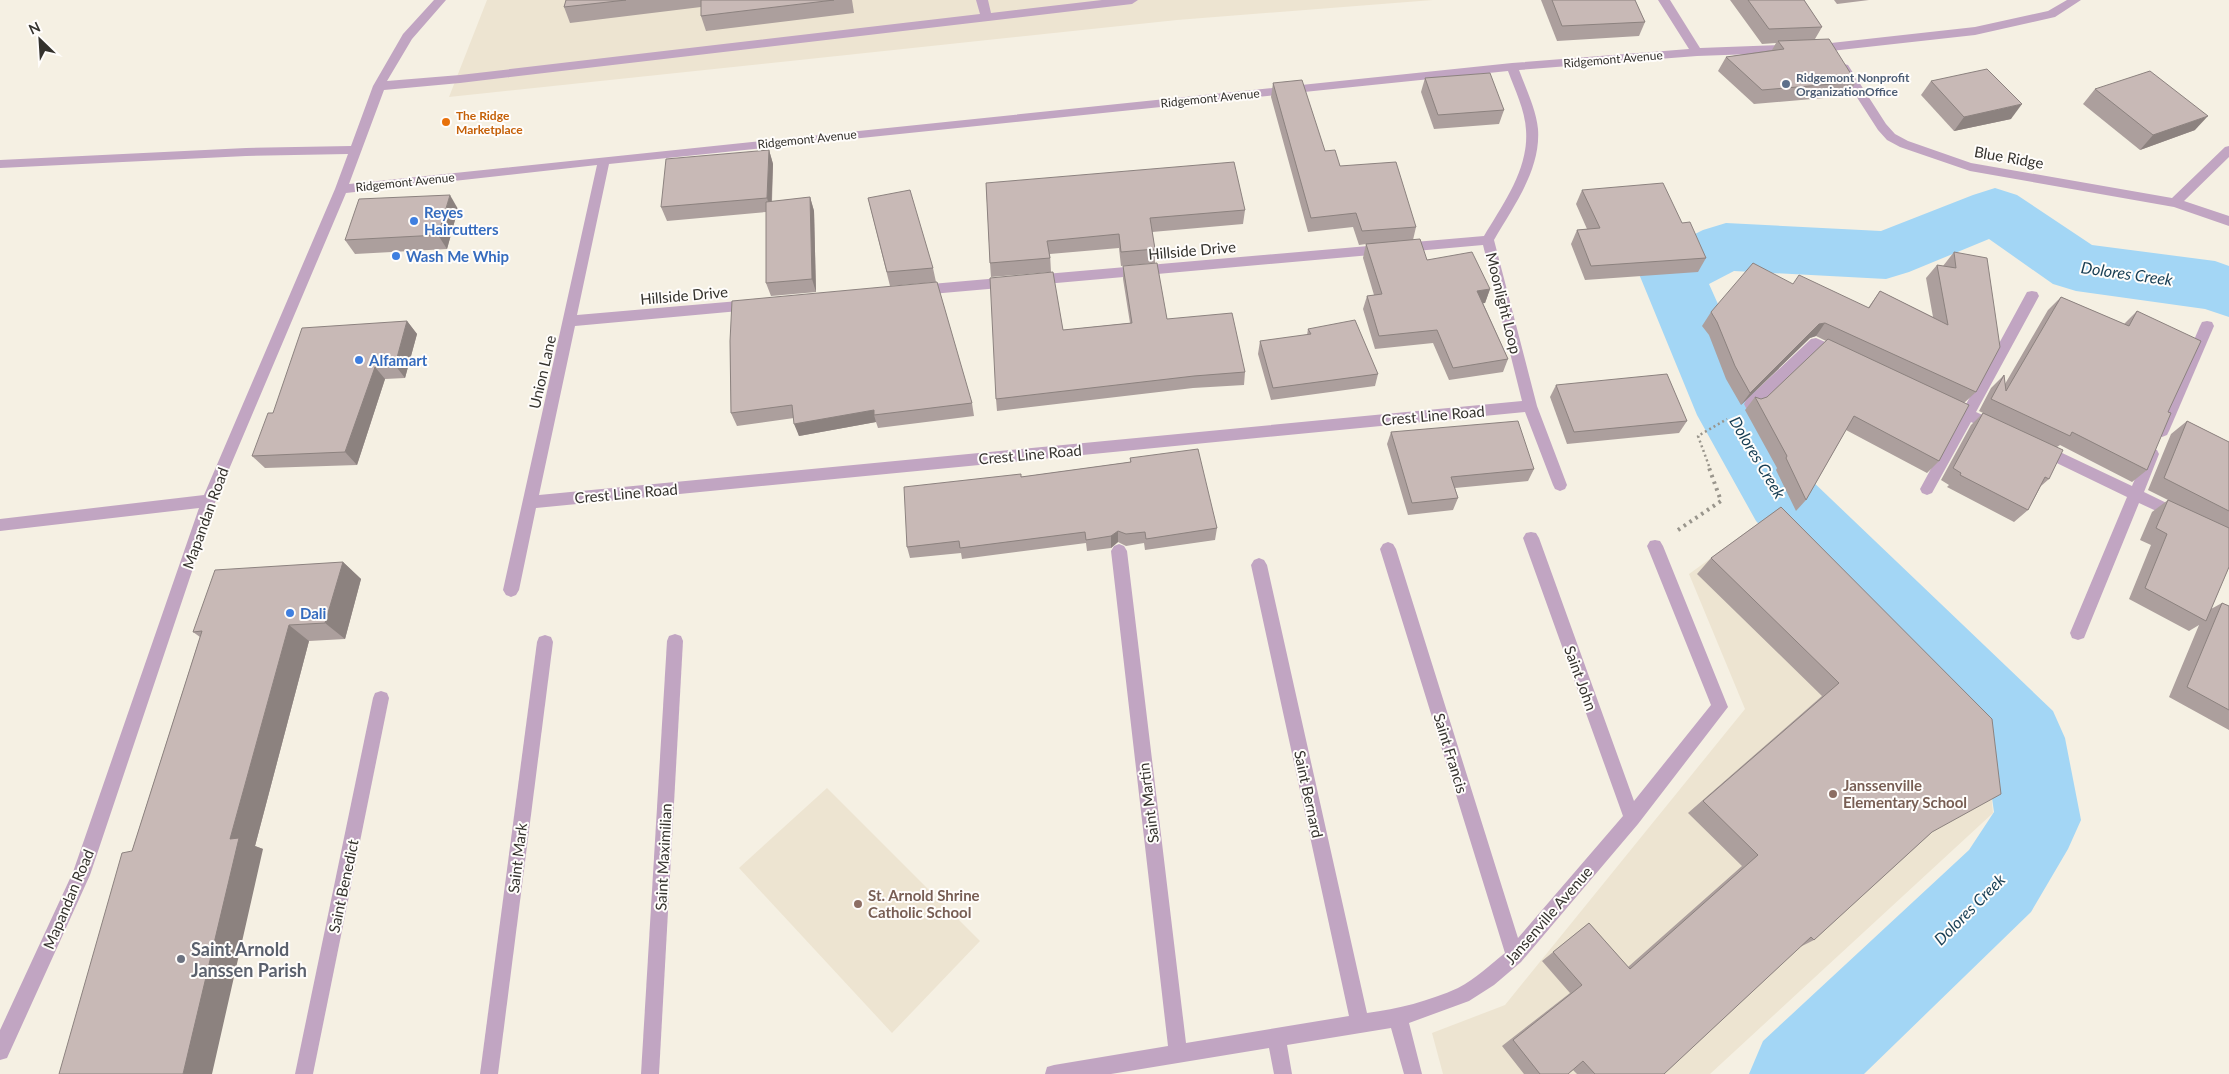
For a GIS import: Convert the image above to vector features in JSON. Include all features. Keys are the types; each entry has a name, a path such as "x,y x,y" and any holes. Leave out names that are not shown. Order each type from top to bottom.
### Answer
{"street":[{"name":"Mapandan Road","path":"0,1051 81,875 210,500 341,189 378,86 407,37 440,0"},
{"path":"982,0 986,16"},
{"path":"378,86 460,79 1132,0"},
{"path":"1664,0 1697,52"},
{"name":"Ridgemont Avenue","path":"341,189 604,160 1512,67 1697,52 1831,47 1975,31 2051,14 2075,0"},
{"name":"Blue Ridge","path":"1831,47 1882,127 1891,137 1904,144 1970,167 2175,203 2229,221"},
{"name":"Moonlight Loop","path":"1512,67 1532,130 1532,150 1528,165 1488,240 1530,406 1560,485"},
{"path":"0,164 246,152 356,150"},
{"path":"2175,203 2229,150"},
{"name":"Union Lane","path":"511,590 604,160"},
{"name":"Hillside Drive","path":"906,292 1488,240"},
{"path":"1927,489 2032,296"},
{"name":"Hillside Drive","path":"570,321 767,304"},
{"path":"2078,633 2206,326"},
{"path":"1751,404 1816,343 1851,360"},
{"path":"1931,397 2011,435"},
{"name":"Crest Line Road","path":"529,502 1530,406"},
{"path":"2028,443 2195,523"},
{"path":"0,525 156,508 210,500"},
{"name":"Saint John","path":"1531,538 1632,818"},
{"name":"Jansenville Avenue","path":"1054,1074 1107,1070 1178,1054 1398,1018 1463,995 1488,980 1515,956 1632,818 1720,707 1655,546"},
{"name":"Saint Francis","path":"1388,549 1515,956"},
{"name":"Saint Martin","path":"1119,551 1178,1054"},
{"name":"Saint Bernard","path":"1259,565 1360,1023"},
{"name":"Saint Maximilian","path":"650,1074 675,641"},
{"name":"Saint Mark","path":"489,1074 545,642"},
{"name":"Saint Benedict","path":"304,1074 381,698"},
{"path":"1398,1018 1413,1074"},
{"path":"1276,1037 1283,1074"}],"path":[{"path":"1655,546 1721,501 1698,436 1751,404"}],"shaded area":[{"path":"487,0 1433,0 1177,20 449,97"},
{"name":"Janssenville Elementary School","path":"1768,517 1947,697 1989,775 1993,813 1710,1074 1443,1074 1432,1033 1505,1005 1745,709 1689,574"},
{"name":"St. Arnold Shrine Catholic School","path":"827,788 980,941 892,1033 739,868"}],"building":[{"path":"566,0 626,0 564,7"},
{"path":"701,0 834,0 701,16"},
{"path":"1552,0 1635,0 1645,22 1562,26"},
{"path":"1748,0 1804,0 1822,27 1769,29"},
{"path":"1829,39 1856,82 1762,90 1726,57 1784,49 1778,41"},
{"path":"1987,69 2022,104 1964,117 1931,81"},
{"path":"2150,71 2208,116 2153,135 2095,89"},
{"path":"1490,73 1504,110 1438,115 1425,78"},
{"path":"1302,80 1325,151 1335,150 1340,166 1396,162 1416,227 1362,231 1356,213 1311,218 1273,83"},
{"path":"769,150 767,198 661,207 666,159"},
{"path":"1234,162 1245,210 1150,218 1155,249 1121,252 1119,234 1047,241 1050,258 990,263 986,183"},
{"path":"1663,183 1682,223 1690,222 1706,258 1591,266 1577,230 1600,228 1582,190"},
{"path":"910,190 933,268 887,272 868,198"},
{"path":"450,195 438,235 345,240 359,199"},
{"path":"810,197 812,279 766,283 766,202"},
{"path":"1420,239 1427,260 1472,252 1490,289 1477,291 1508,359 1453,368 1437,330 1379,336 1367,296 1382,294 1366,244"},
{"path":"1954,252 1987,258 2000,347 1976,392 1825,323 1819,324 1750,393 1735,366 1711,312 1753,263 1793,284 1799,275 1869,308 1880,291 1948,325 1937,265 1956,268"},
{"path":"1157,263 1167,319 1232,313 1245,372 1194,376 996,399 990,278 1053,272 1063,330 1132,323 1123,266"},
{"path":"937,282 972,403 874,415 874,410 794,424 792,405 731,413 730,341 732,301"},
{"path":"2061,297 2129,326 2137,311 2201,341 2168,412 2171,413 2147,470 2072,432 2070,436 1991,399 2004,375 2006,391"},
{"path":"1355,320 1378,374 1273,388 1260,341 1311,334 1308,329"},
{"path":"407,321 395,365 375,367 345,452 252,456 268,413 273,413 302,328"},
{"path":"1828,339 1969,405 1939,461 1854,416 1806,500 1786,458 1787,456 1755,397 1761,399 1767,397"},
{"path":"1667,374 1687,421 1574,432 1556,385"},
{"path":"1983,413 2063,450 2049,479 2045,477 2028,510 1960,475 1961,473 1953,468"},
{"path":"1518,421 1534,469 1451,477 1458,498 1412,503 1391,432"},
{"path":"2187,421 2229,442 2229,511 2164,478"},
{"path":"1198,449 1217,528 1146,539 1145,532 1126,534 1118,531 1111,536 1086,540 1085,532 960,548 959,541 907,547 904,487 1021,474 1021,477 1131,462 1130,458"},
{"path":"2168,500 2229,528 2229,567 2206,621 2145,588 2167,534 2156,528"},
{"name":"Janssenville Elementary School","path":"1781,507 1992,719 2001,794 1932,832 1814,940 1811,937 1664,1074 1595,1074 1583,1061 1568,1074 1540,1074 1513,1040 1582,985 1553,952 1589,923 1630,969 1758,855 1703,801 1839,683 1711,558"},
{"path":"343,562 325,623 289,625 230,839 239,838 183,1074 59,1074 122,853 132,851 202,631 193,632 215,570"},
{"path":"2222,603 2229,606 2229,710 2187,687"}],"waterway":[{"name":"Dolores Creek","path":"1796,1074 2000,881 2038,820 2024,738 1782,499 1732,415 1672,274 1726,247 1886,255 1995,211 2076,267 2215,286 2229,292"}],"place":[{"name":"Ridgemont Nonprofit OrganizationOffice","path":"1786,84"},
{"name":"The Ridge Marketplace","path":"446,122"},
{"name":"Reyes Haircutters","path":"414,221"},
{"name":"Wash Me Whip","path":"396,256"},
{"name":"Alfamart","path":"359,360"},
{"name":"Dali","path":"290,613"},
{"name":"Janssenville Elementary School","path":"1833,794"},
{"name":"St. Arnold Shrine Catholic School","path":"858,904"},
{"name":"Saint Arnold Janssen Parish","path":"181,959"}]}
